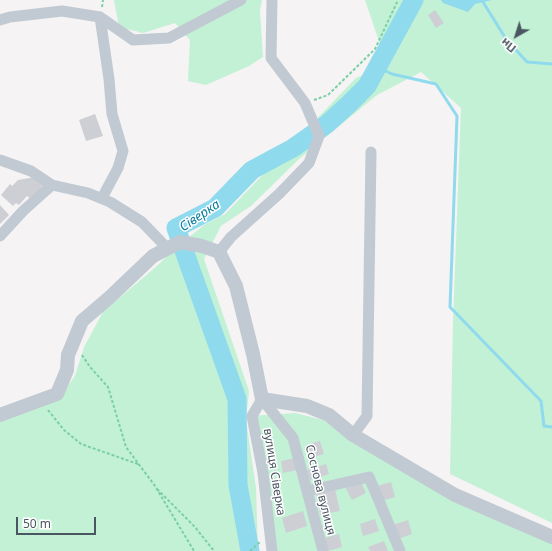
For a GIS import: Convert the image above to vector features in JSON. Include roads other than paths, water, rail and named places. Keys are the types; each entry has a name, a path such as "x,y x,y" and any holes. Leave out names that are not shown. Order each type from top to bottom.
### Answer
{"street":[{"path":"57,0 62,11"},
{"path":"0,20 10,17 62,11 100,17 133,40 169,38 241,0"},
{"path":"219,252 231,237 279,194 309,163 319,136 311,114 305,103 271,58 272,0"},
{"path":"100,17 109,79 112,114 123,151 118,168 102,198"},
{"path":"353,435 367,416 371,152"},
{"path":"0,160 31,171 52,185 88,193 102,198 142,222 168,249"},
{"path":"0,236 23,211 52,185"},
{"path":"0,415 57,394 67,370 68,355 82,321 153,256 180,242 202,246 219,252 236,286 253,354 262,399 307,406 329,415 353,435 455,495 552,537"},
{"name":"Соснова вулиця","path":"262,399 293,438 323,551"},
{"name":"вулиця Сіверка","path":"262,399 252,416 263,473 272,551"},
{"path":"307,491 370,477 400,551"}],"water":[{"path":"441,0 492,0 475,4 468,12 443,3"}],"waterway":[{"name":"Сіверка","path":"250,551 238,485 237,399 176,228 215,208 252,170 293,148 327,124 349,104 367,86 414,0"},
{"path":"483,2 506,39 527,62 552,64"},
{"path":"377,67 392,74 436,84 457,116 450,307 541,401 544,426 552,427"}]}
